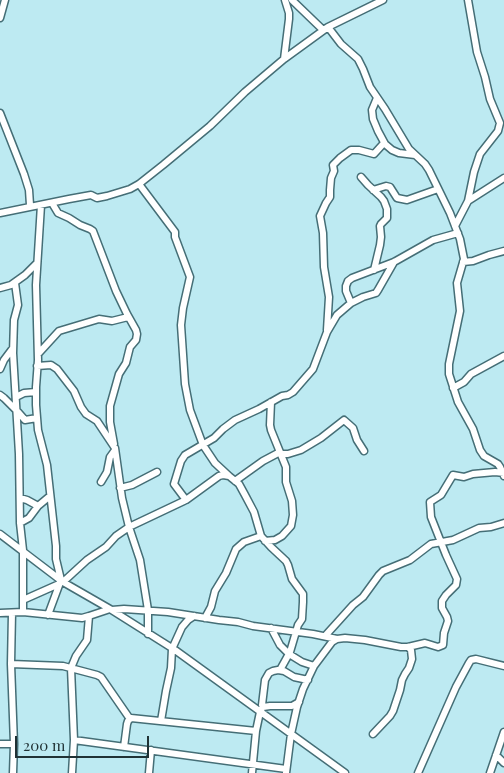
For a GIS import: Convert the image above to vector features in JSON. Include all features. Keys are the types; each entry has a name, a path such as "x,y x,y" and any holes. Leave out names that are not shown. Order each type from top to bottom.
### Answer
{"street":[{"path":"0,18 5,0"},
{"path":"284,60 289,19 285,0"},
{"path":"292,0 323,30 378,1"},
{"path":"351,303 346,286 352,278 394,262 425,243 456,229 468,201 480,154 498,131 500,123 490,99 477,52 468,0"},
{"path":"0,213 91,195 97,198 107,196 122,192 139,184 210,126 245,92 328,27"},
{"path":"328,27 341,44 358,59 370,87 409,149 425,164 460,239 463,250 463,262 457,283 460,311 449,374 460,407 473,429 480,450 484,456 498,464 504,474"},
{"path":"377,98 372,110 373,119 384,143 399,153 415,155"},
{"path":"0,114 24,174 31,206"},
{"path":"327,332 329,297 324,267 320,216 330,197 333,166 340,158 352,150 374,154 384,143"},
{"path":"362,177 384,201 388,215 380,226 380,245 374,270"},
{"path":"468,201 504,178"},
{"path":"139,184 175,232 175,237 190,278 181,325 185,384 190,410 203,445 212,459 241,488 254,512 263,538 286,562 292,579 303,594 302,619 280,670"},
{"path":"373,190 386,186 390,187 397,198 407,200 438,189"},
{"path":"52,202 58,213 93,231 116,291 128,317 135,326 137,334 136,340 130,347 126,363 118,377 110,406 110,422 120,488 129,527 140,560 148,610 148,634"},
{"path":"40,205 36,285 37,418 46,466 56,559 61,582 48,614"},
{"path":"463,262 473,261 504,251"},
{"path":"186,500 174,484 184,455 214,438 235,420 293,392 312,369 327,332 337,315 351,303 376,293 394,262"},
{"path":"0,288 15,283 37,263"},
{"path":"15,283 18,305 14,320 13,348 20,523 23,550 23,612"},
{"path":"38,354 59,331 99,319 112,321 128,317"},
{"path":"0,369 6,356 13,348"},
{"path":"453,388 464,382 471,374 504,356"},
{"path":"37,366 51,365 57,369 74,391 86,414 97,421 115,449"},
{"path":"1,397 36,392"},
{"path":"1,397 24,420 38,427"},
{"path":"205,618 211,607 215,591 236,550 244,542 263,538 274,540 282,536 290,526 294,515 286,482 286,467 270,425 271,402"},
{"path":"26,420 37,418"},
{"path":"236,481 263,461 280,453 288,454 302,450 344,420 353,428 357,440 364,451"},
{"path":"192,450 199,434"},
{"path":"101,482 107,472 110,458 115,449"},
{"path":"120,488 132,485 157,472"},
{"path":"0,613 23,612 82,618 111,609 124,608 238,622 249,626 296,631 337,639 365,640 391,646 408,647 424,643 438,647 443,645 448,621 442,608 442,601 456,585 457,579 431,517 430,502 441,495 452,475 464,477 473,474 495,472 504,474"},
{"path":"23,600 61,582 129,527 186,500 221,475 229,476"},
{"path":"20,523 29,518 38,505 50,496"},
{"path":"20,498 51,508"},
{"path":"325,636 362,597 379,575 388,568 410,560 431,544 459,537 479,528 504,523"},
{"path":"0,534 23,550 61,582 111,609 172,649 345,773"},
{"path":"12,613 13,773"},
{"path":"72,773 74,740 72,668 76,656 87,640 89,616"},
{"path":"161,721 171,668 172,649 182,627 194,616"},
{"path":"271,628 280,645 288,654 314,666"},
{"path":"74,740 253,764 286,771 291,734 299,702 314,666 332,642 337,639"},
{"path":"373,734 393,711 402,680 412,659 411,650 408,647"},
{"path":"418,773 456,687 469,663 476,658 504,666"},
{"path":"11,664 64,666 90,672 101,677 130,719"},
{"path":"262,705 265,680 274,671 284,671 294,677 308,680"},
{"path":"252,773 260,712 265,706 292,706 299,702"},
{"path":"130,719 256,731"},
{"path":"124,747 127,724 130,719"},
{"path":"490,773 504,732"},
{"path":"0,744 14,744"},
{"path":"149,773 151,750"},
{"path":"496,755 504,763"},
{"path":"150,765 156,773"}]}
